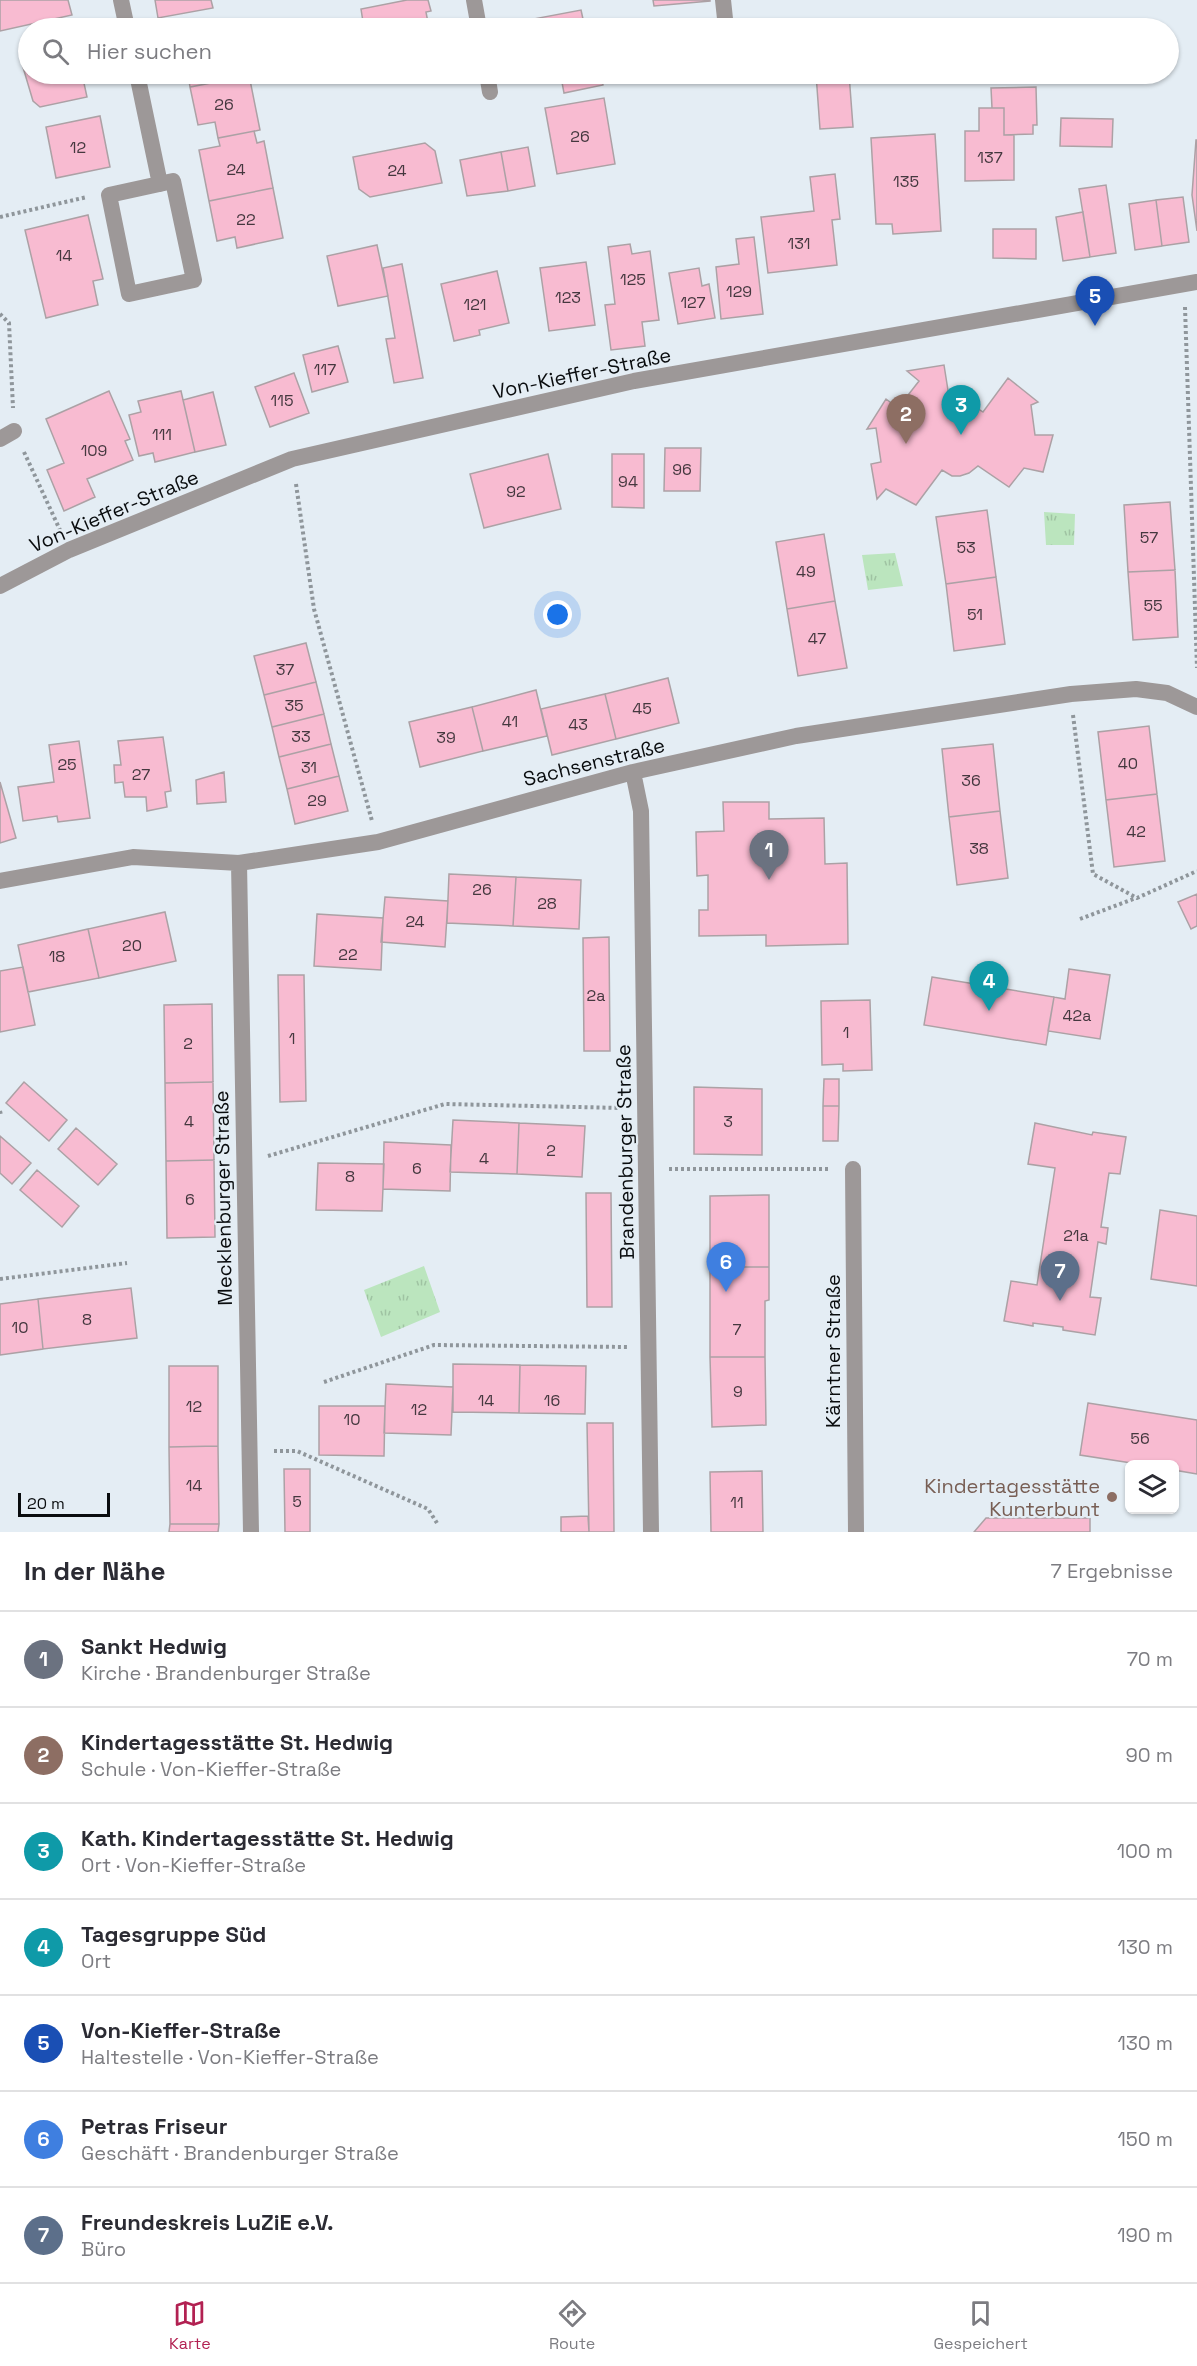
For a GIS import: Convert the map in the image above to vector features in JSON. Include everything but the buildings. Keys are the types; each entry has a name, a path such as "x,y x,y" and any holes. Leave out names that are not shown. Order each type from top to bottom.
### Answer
{"street":[{"path":"121,0 125,18"},
{"path":"474,0 477,18"},
{"path":"723,0 725,18"},
{"path":"139,84 160,184"},
{"path":"489,84 490,92"},
{"path":"173,181 194,280 129,294 109,195 160,184 173,181"},
{"name":"Von-Kieffer-Straße","path":"0,586 69,550 292,459 634,381 1190,284"},
{"name":"Sachsenstraße","path":"0,881 133,857 239,863 378,842 633,772 796,736 1071,694 1136,689 1167,693 1197,707"},
{"name":"Brandenburger Straße","path":"633,772 641,811 651,1532"},
{"name":"Mecklenburger Straße","path":"239,863 251,1532"},
{"name":"Kärntner Straße","path":"853,1169 856,1532"}],"path":[{"path":"0,217 79,198 109,195"},
{"path":"1190,284 1197,668"},
{"path":"292,459 314,609 378,842"},
{"path":"1071,694 1093,874 1137,897"},
{"path":"1080,919 1197,871"},
{"path":"244,1163 445,1104 645,1109"},
{"path":"647,1169 853,1169"},
{"path":"0,1279 127,1263"},
{"path":"324,1382 434,1345 648,1347"},
{"path":"249,1452 297,1450 428,1509 437,1523"}],"green space":[{"path":"1044,512 1075,514 1074,545 1046,545"},
{"path":"895,553 903,586 868,590 862,555"},
{"path":"424,1266 440,1312 381,1337 364,1290"}],"place":[{"name":"Von-Kieffer-Straße","path":"1095,326"},
{"name":"Kath. Kindertagesstätte St. Hedwig","path":"961,435"},
{"name":"Kindertagesstätte St. Hedwig","path":"906,444"},
{"name":"Sankt Hedwig","path":"769,880"},
{"name":"Tagesgruppe Süd","path":"989,1011"},
{"name":"Petras Friseur","path":"726,1292"},
{"name":"Freundeskreis LuZiE e.V.","path":"1060,1301"},
{"name":"Kindertagesstätte Kunterbunt","path":"1112,1497"}]}
